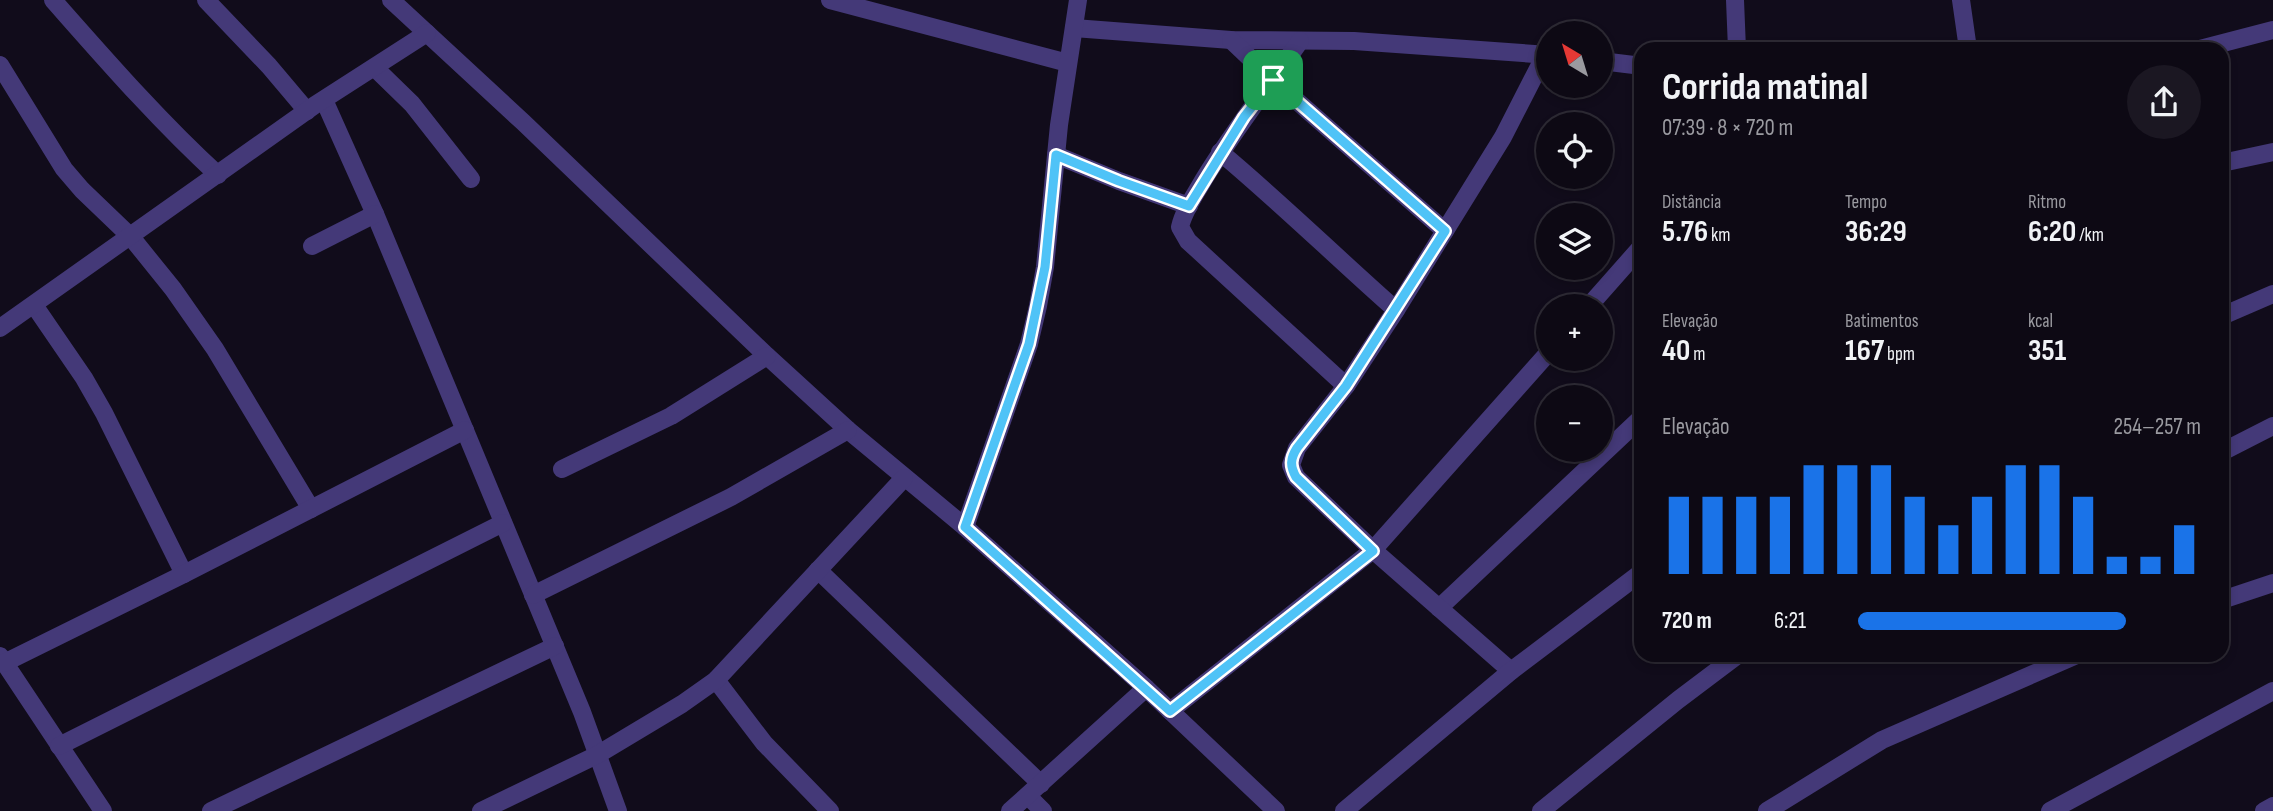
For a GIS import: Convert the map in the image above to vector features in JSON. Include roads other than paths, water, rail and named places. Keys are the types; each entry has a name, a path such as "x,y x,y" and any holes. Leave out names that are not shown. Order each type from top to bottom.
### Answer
{"street":[{"path":"53,0 159,117 218,175"},
{"path":"206,0 269,66 307,111"},
{"path":"391,0 767,356 848,430 965,527 1146,688 1276,811"},
{"path":"830,0 1068,63"},
{"path":"965,527 1029,344 1035,319 1045,267 1056,155 1078,0"},
{"path":"1735,0 1737,42"},
{"path":"1961,0 1967,42"},
{"path":"1074,28 1231,40 1354,41 1536,54"},
{"path":"2227,42 2273,30"},
{"path":"0,328 307,111 427,33"},
{"path":"1231,40 1445,231"},
{"path":"1300,41 1220,152 1189,206 1180,228 1184,236 1346,386"},
{"path":"1614,63 1634,65"},
{"path":"0,65 6,90 64,169 131,237 173,289 215,349 311,509"},
{"path":"375,68 412,104 471,179"},
{"path":"1511,671 1373,551 1296,477 1291,465 1297,448 1346,386 1396,310 1503,137 1536,76"},
{"path":"324,100 375,214 555,646 618,811"},
{"path":"1220,152 1287,209 1327,249 1396,310"},
{"path":"2229,161 2273,152"},
{"path":"1056,155 1189,206"},
{"path":"312,246 375,214"},
{"path":"1600,294 1634,255"},
{"path":"2229,313 2273,294"},
{"path":"34,305 84,378 104,413 184,574"},
{"path":"562,469 671,416 767,356"},
{"path":"1170,711 1373,551 1536,367"},
{"path":"1439,608 1634,425"},
{"path":"2229,448 2273,426"},
{"path":"103,811 2,660 184,574 465,430"},
{"path":"533,595 732,497 848,430"},
{"path":"481,811 597,755 682,704 716,680 904,478"},
{"path":"60,746 503,523"},
{"path":"818,570 1035,790 1043,811"},
{"path":"1344,811 1511,671 1634,578"},
{"path":"2229,598 2273,583"},
{"path":"211,811 555,646"},
{"path":"1541,811 1729,662"},
{"path":"1767,811 1882,740 2061,662"},
{"path":"716,680 764,743 830,811"},
{"path":"1010,811 1146,688"},
{"path":"2050,811 2273,691"}]}
